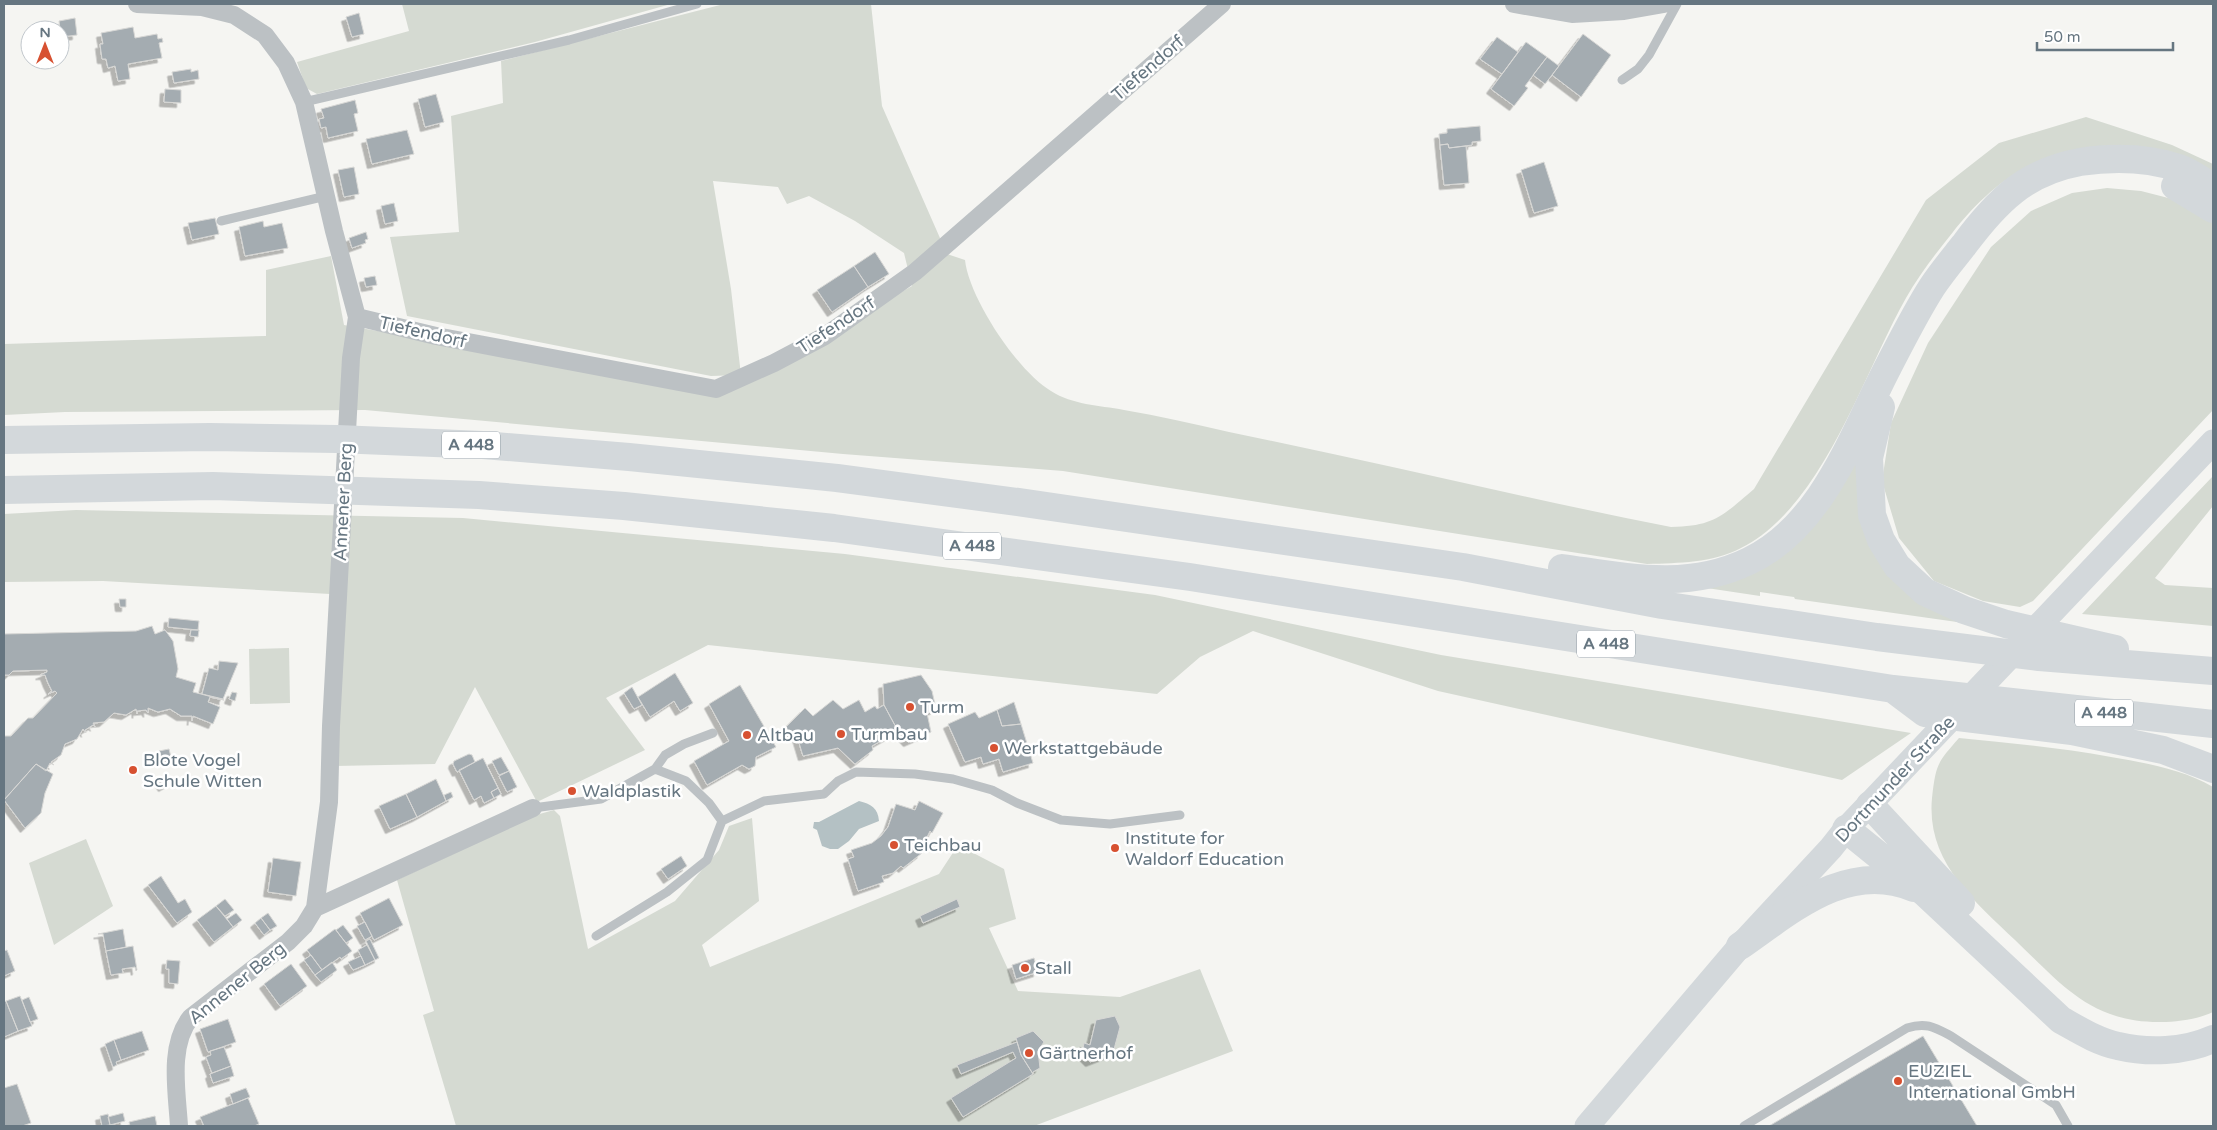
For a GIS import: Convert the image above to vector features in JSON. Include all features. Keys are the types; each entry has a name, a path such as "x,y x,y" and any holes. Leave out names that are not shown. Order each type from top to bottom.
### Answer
{"highway":[{"path":"1463,567 1547,565 1645,580 1678,580 1713,575 1750,561 1782,540 1816,504 1842,461 1888,368 1932,287 1979,224 2018,185 2059,166 2103,158 2140,160 2180,168 2213,186"},
{"path":"2210,671 2006,624 1964,610 1925,592 1897,566 1881,540 1872,515 1869,458 1880,408 1907,356 1959,266 1997,222 2027,198 2067,181 2106,175 2141,176 2176,186 2213,209"},
{"name":"A 448","path":"4,440 210,437 337,439 483,446 628,457 846,479 1018,502 1463,567 1662,605 1877,637 2039,657 2210,671"},
{"name":"A 448","path":"4,490 213,486 470,495 624,506 834,528 1200,579 1893,689 1933,704 1986,711 2213,724"},
{"path":"1986,711 2163,750 2213,769"},
{"path":"1870,805 2012,957 2072,1013 2107,1030 2146,1038 2181,1037 2213,1026"},
{"path":"1846,829 1924,892 2061,1020 2088,1035 2117,1046 2148,1050 2180,1049 2213,1039"},
{"path":"1740,946 1806,901 1838,885 1854,881 1888,880 1899,882 1924,892"}],"main road":[{"name":"Dortmunder Straße","path":"1587,1126 1740,946 1831,848 1846,829 2213,442"}],"street":[{"name":"Annener Berg","path":"138,4 202,5 234,15 265,35 286,63 304,102 357,317 351,358 331,726 329,802 315,908 304,926 288,942 198,1011 183,1026 178,1053 178,1126"},
{"name":"Tiefendorf","path":"357,317 454,340 716,389 774,364 825,336 915,272 1222,4"},
{"path":"1514,4 1572,14 1624,12 1664,4"},
{"path":"315,908 533,808"}],"lane":[{"path":"304,102 569,40 697,4"},
{"path":"1622,80 1638,69 1649,54 1677,4"},
{"path":"222,221 326,196"},
{"path":"533,808 601,799 655,769 665,755 684,744 713,733"},
{"path":"655,769 686,781 710,803 722,820"},
{"path":"596,936 667,892 707,860 722,820 764,801 824,794 838,781 856,772 915,774 953,779 992,790 1017,803 1061,820 1110,824 1180,815"},
{"path":"1744,1126 1907,1028 1919,1024 1934,1027 1951,1036 2056,1105 2068,1126"}],"shaded area":[{"path":"402,4 671,4 535,42 317,94 306,88 297,62 409,31"},
{"path":"724,4 871,4 882,106 947,254 965,260 968,276 975,294 997,333 1010,351 1038,381 1059,396 1086,404 1176,420 1671,527 1698,524 1717,518 1754,489 1926,200 1999,143 2086,117 2172,145 2213,164 2213,172 2034,167 2025,169 2005,180 1968,214 1916,281 1890,329 1838,436 1818,471 1795,502 1770,529 1741,548 1719,557 1695,561 1647,564 1063,471 843,454 365,410 65,412 4,415 4,344 266,336 266,270 331,256 344,325 724,393 912,286 904,253 855,221 809,196 787,204 778,187 713,181 731,289 741,375 711,376 407,316 390,237 459,232 451,116 503,103 501,61"},
{"path":"2107,188 2141,191 2180,201 2213,222 2213,410 2033,601 2020,607 1983,601 1934,581 1899,538 1882,481 1891,423 1928,343 1991,247 2031,211 2072,193"},
{"path":"1859,444 1867,521 1964,623 1795,599 1794,597 1760,592 1760,596 1700,587 1737,574"},
{"path":"2213,476 2213,506 2155,578 2165,585 2213,588 2213,626 2082,614"},
{"path":"76,510 463,518 845,554 1155,595 1441,655 1911,733 1842,780 1438,691 1253,631 1200,657 1157,694 708,645 606,698 645,750 537,802 475,687 435,764 335,766 330,594 103,581 4,582 4,514"},
{"path":"289,648 290,703 250,704 249,649"},
{"path":"1959,738 2054,748 2137,762 2176,771 2213,787 2213,1012 2188,1020 2161,1022 2137,1021 2115,1016 2096,1008 2063,986 1983,910 1956,878 1945,860 1937,841 1932,821 1932,798 1936,771 1946,753"},
{"path":"859,801 873,807 879,821 859,829 849,841 838,849 822,846 817,830 813,828 814,822 819,822"},
{"path":"554,810 560,816 588,949 675,901 719,850 729,826 752,818 759,901 702,945 710,967 939,874 958,845 1004,869 1016,919 989,928 1018,991 1120,997 1200,969 1233,1051 1034,1126 456,1126 423,1015 434,1011 397,880 536,815"},
{"path":"86,839 113,906 54,945 29,863"}],"building":[{"path":"359,13 364,34 352,37 346,17"},
{"path":"75,18 77,35 70,36 70,20 64,20"},
{"path":"133,27 135,38 157,34 158,39 162,38 163,42 159,43 162,58 128,64 130,79 118,81 115,66 108,68 106,59 102,59 100,44 103,44 101,33"},
{"path":"1583,34 1611,55 1581,97 1552,75"},
{"path":"1497,37 1518,52 1502,74 1480,59"},
{"path":"1526,42 1547,57 1525,86 1528,88 1514,106 1491,89"},
{"path":"1547,57 1559,66 1545,84 1533,75"},
{"path":"191,69 191,72 198,70 199,79 174,83 172,72"},
{"path":"165,89 181,90 181,103 164,102"},
{"path":"436,94 444,122 425,127 418,99"},
{"path":"355,100 358,113 354,114 358,131 328,138 326,127 321,128 319,119 324,118 321,109"},
{"path":"1480,126 1481,141 1472,142 1472,145 1449,148 1448,144 1440,145 1439,134 1447,133 1447,129"},
{"path":"407,130 414,154 372,164 366,139"},
{"path":"1448,144 1449,148 1466,146 1469,183 1444,185 1440,145"},
{"path":"1544,162 1558,206 1534,213 1521,170"},
{"path":"354,167 359,194 344,197 338,170"},
{"path":"394,203 398,221 385,224 381,206"},
{"path":"215,218 219,234 192,240 188,223"},
{"path":"263,221 264,227 282,223 288,248 245,256 239,227"},
{"path":"366,232 368,239 365,240 366,243 352,248 349,238"},
{"path":"875,252 889,274 868,287 854,266"},
{"path":"854,266 868,287 832,312 817,290"},
{"path":"375,276 377,285 366,287 364,278"},
{"path":"119,599 126,599 126,607 120,607"},
{"path":"169,618 199,621 198,630 168,627"},
{"path":"152,626 155,634 165,630 173,641 178,669 176,677 196,683 193,692 224,700 210,697 208,702 220,707 213,724 193,716 192,721 192,716 181,716 170,709 158,712 148,708 148,713 146,710 137,711 137,714 136,709 126,715 114,713 104,722 93,723 95,727 93,725 85,730 86,733 83,729 77,739 65,744 61,755 51,762 54,765 50,763 46,771 36,764 4,800 4,736 11,736 28,718 33,718 57,693 55,691 48,694 52,691 45,675 40,675 47,672 47,670 13,671 9,675 4,675 4,634 136,631"},
{"path":"191,630 199,630 198,637 190,636"},
{"path":"219,661 238,663 223,699 202,694 209,668 218,670"},
{"path":"675,673 693,703 680,711 674,701 650,717 638,697"},
{"name":"Turm","path":"921,675 932,691 936,709 927,713 931,732 908,742 898,731 884,705 883,684"},
{"name":"Altbau","path":"740,685 776,747 756,757 755,766 749,769 742,765 707,785 694,761 729,741 709,704"},
{"path":"632,687 642,705 634,709 624,693"},
{"path":"232,692 237,693 235,701 229,699"},
{"name":"Turmbau","path":"833,700 843,709 859,700 865,712 875,706 877,709 884,705 898,731 872,746 873,750 855,764 838,748 803,756 797,736 792,737 785,728 805,708 813,716"},
{"path":"1014,702 1021,724 1002,726 997,710"},
{"name":"Werkstattgebäude","path":"997,710 1002,726 1021,724 1033,763 1003,772 999,759 983,764 981,757 965,762 948,724 975,712 979,718"},
{"path":"169,749 171,757 161,759 159,751"},
{"path":"469,754 472,755 475,762 457,772 453,764 454,761"},
{"path":"501,757 509,771 499,775 492,761"},
{"path":"483,758 498,788 491,792 494,798 484,803 481,796 474,800 459,770"},
{"path":"36,764 53,774 45,793 41,813 25,828 4,800"},
{"path":"509,771 517,787 507,792 499,776"},
{"path":"166,777 170,783 163,787 160,782"},
{"path":"436,779 446,801 417,817 406,794"},
{"path":"498,788 501,794 494,798 491,792"},
{"path":"451,792 453,797 446,801 444,795"},
{"path":"406,794 417,817 390,829 379,806"},
{"name":"Teichbau","path":"919,801 943,813 932,833 930,831 925,841 917,847 922,853 903,868 901,866 893,873 882,876 884,882 858,891 848,859 854,857 851,850 872,843 881,836 888,827 896,804 915,810"},
{"path":"681,856 687,866 668,879 661,869"},
{"path":"273,858 301,862 296,896 268,892"},
{"path":"161,876 178,903 185,899 192,912 177,923 148,885"},
{"path":"389,898 403,925 374,940 360,913"},
{"path":"225,899 234,910 225,916 216,906"},
{"path":"957,899 960,907 923,923 920,916"},
{"path":"216,906 233,927 214,942 197,920"},
{"path":"236,913 242,920 233,927 227,919"},
{"path":"268,913 277,926 270,930 261,918"},
{"path":"261,918 270,930 264,935 255,923"},
{"path":"365,922 372,936 365,940 357,926"},
{"path":"343,925 353,938 346,943 336,930"},
{"path":"123,929 126,947 106,951 103,934 98,934"},
{"path":"335,929 352,951 322,970 307,950"},
{"path":"370,939 379,958 375,960 366,941"},
{"path":"367,945 375,960 365,965 358,950"},
{"path":"133,946 137,970 135,967 122,969 123,973 111,975 106,951"},
{"path":"7,950 15,971 4,976 4,951"},
{"path":"311,955 322,970 315,975 304,960"},
{"path":"361,956 365,965 353,970 348,962"},
{"name":"Stall","path":"1034,958 1038,972 1016,979 1012,965"},
{"path":"167,960 180,961 178,984 169,983 169,969 166,969"},
{"path":"332,962 337,970 321,982 315,975"},
{"path":"291,964 307,986 280,1006 264,984"},
{"path":"20,996 32,1026 18,1031 6,1001"},
{"path":"29,997 38,1019 30,1022 22,1000"},
{"path":"6,1001 18,1031 4,1037 4,1002"},
{"path":"1115,1016 1120,1027 1113,1053 1090,1062 1082,1054 1084,1043 1090,1045 1096,1020"},
{"path":"228,1019 236,1042 208,1052 200,1029"},
{"path":"142,1031 149,1050 121,1060 114,1040"},
{"name":"Gärtnerhof","path":"1033,1031 1044,1042 1038,1051 1040,1068 1033,1072 1033,1074 1021,1055 1016,1038"},
{"name":"EUZIEL International GmbH","path":"1923,1036 1977,1126 1769,1126"},
{"path":"114,1040 121,1060 116,1062 117,1065 113,1067 105,1044"},
{"path":"1017,1042 1021,1055 1033,1074 963,1117 951,1098 1016,1058 1013,1052 961,1074 957,1065"},
{"path":"224,1047 231,1066 212,1073 206,1057 211,1055 210,1051"},
{"path":"231,1066 234,1076 213,1083 210,1074"},
{"path":"17,1084 31,1123 22,1126 4,1126 4,1088"},
{"path":"246,1088 250,1097 233,1104 230,1094"},
{"path":"248,1098 259,1124 254,1126 204,1126 200,1117"},
{"path":"123,1113 125,1121 110,1125 108,1117"},
{"path":"108,1114 110,1125 102,1126 100,1116"},
{"path":"155,1116 157,1126 130,1126 129,1122"}],"place":[{"name":"Turm","path":"910,707"},
{"name":"Turmbau","path":"841,734"},
{"name":"Altbau","path":"747,735"},
{"name":"Werkstattgebäude","path":"994,748"},
{"name":"Blote Vogel Schule Witten","path":"133,770"},
{"name":"Waldplastik","path":"572,791"},
{"name":"Teichbau","path":"894,845"},
{"name":"Institute for Waldorf Education","path":"1115,848"},
{"name":"Stall","path":"1025,968"},
{"name":"Gärtnerhof","path":"1029,1053"},
{"name":"EUZIEL International GmbH","path":"1898,1081"}]}
